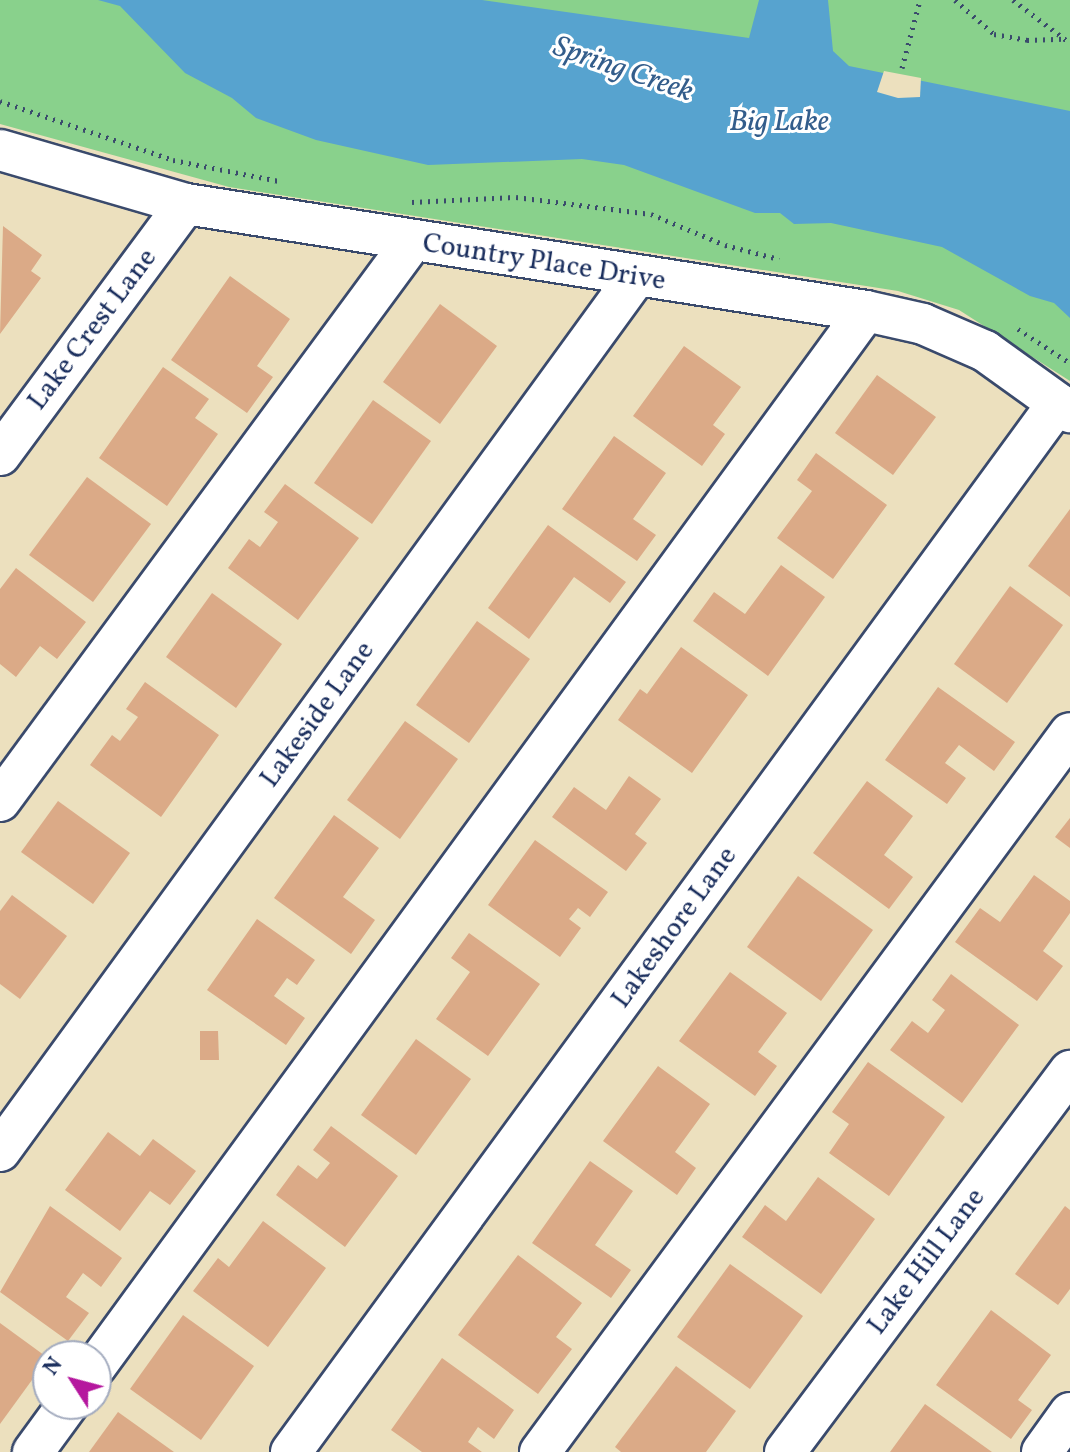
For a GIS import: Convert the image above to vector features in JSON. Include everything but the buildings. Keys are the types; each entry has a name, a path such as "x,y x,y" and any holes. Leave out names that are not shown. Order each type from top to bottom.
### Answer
{"street":[{"name":"Country Place Drive","path":"0,150 186,204 411,243 866,311 923,324 985,351 1064,408"},
{"name":"Lake Crest Lane","path":"0,455 186,204"},
{"path":"0,801 411,243"},
{"name":"Lakeside Lane","path":"0,1151 635,278"},
{"path":"112,1344 866,311"},
{"name":"Lakeshore Lane","path":"291,1452 1064,408"},
{"path":"540,1452 1070,733"},
{"name":"Lake Hill Lane","path":"785,1452 1070,1071"},
{"path":"1042,1452 1070,1413"},
{"path":"33,1452 56,1420"}],"path":[{"path":"902,68 920,0"},
{"path":"955,0 994,34 1027,40 1063,39"},
{"path":"1013,0 1070,43"},
{"path":"0,101 173,160 293,184"},
{"path":"406,201 434,204 516,197 651,214 725,245 785,260"},
{"path":"1008,324 1070,363"}],"green space":[{"path":"0,0 1070,0 1070,381 959,310 898,291 229,187 0,124"}],"water":[{"name":"Big Lake","path":"98,0 482,0 749,38 759,0 828,0 833,51 849,66 1070,111 1070,318 1054,303 1030,296 942,247 831,223 794,224 780,213 755,213 624,165 582,159 428,165 316,140 256,118 232,98 185,73 120,6"}],"pier":[{"path":"884,71 921,78 920,97 898,98 877,92"}],"water label":[{"name":"Spring Creek","path":"623,70"}]}
